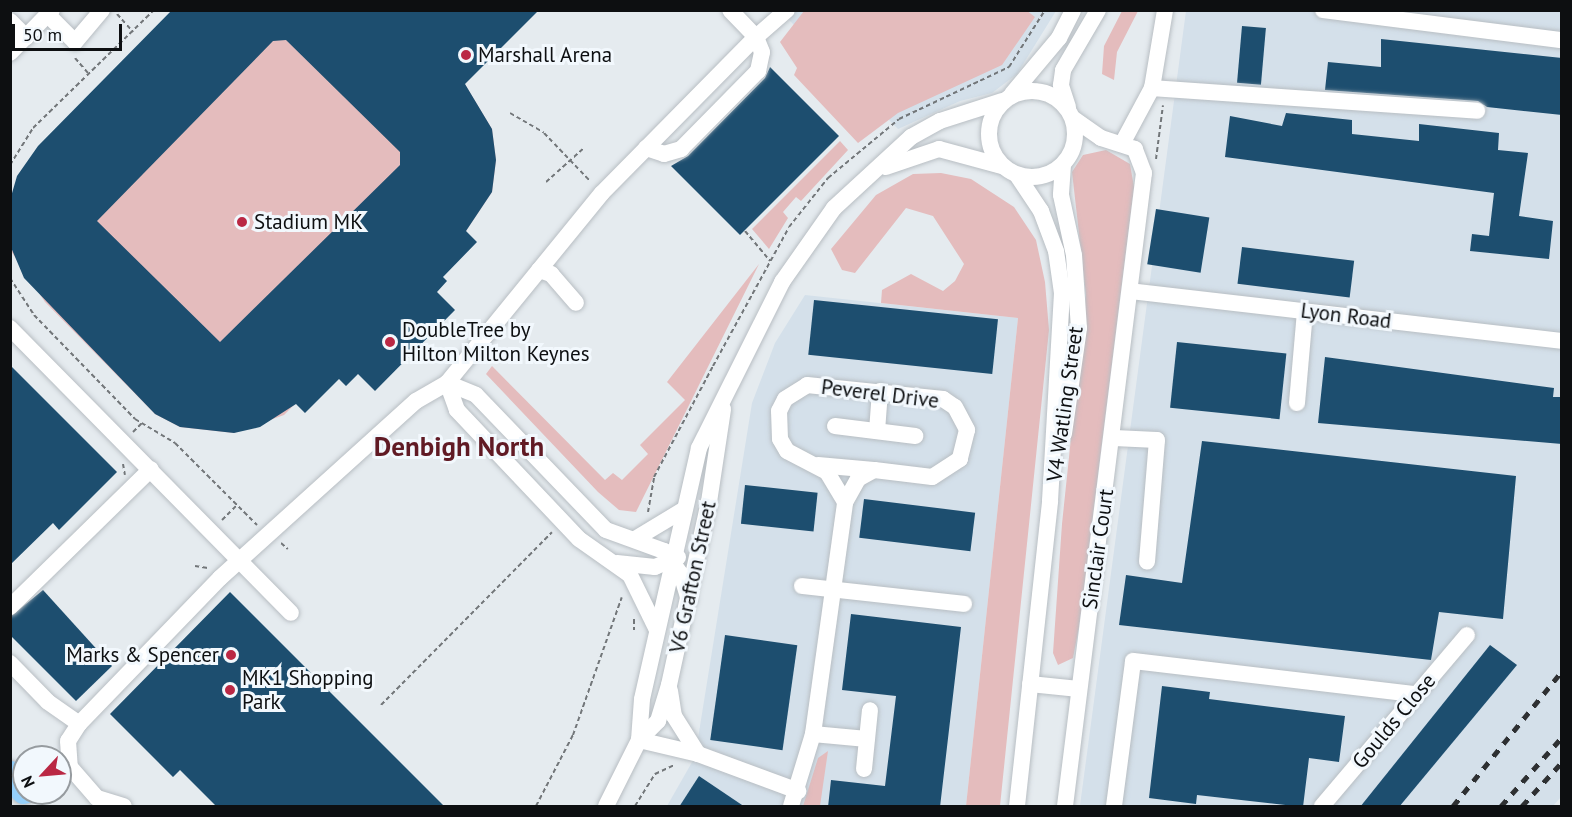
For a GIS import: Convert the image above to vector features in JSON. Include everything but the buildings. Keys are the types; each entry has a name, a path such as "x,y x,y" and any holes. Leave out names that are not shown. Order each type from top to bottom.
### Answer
{"street":[{"path":"10,53 50,13 75,42 102,10"},
{"path":"646,148 664,154 681,149 758,71 762,52 756,37 730,10"},
{"path":"124,807 98,798 70,767 68,741 79,724 240,560 416,401 447,383 538,270 646,148 756,37 787,10"},
{"path":"1050,50 1063,10"},
{"path":"1073,10 1050,50 1007,98 991,120 989,141 1010,170 1034,177 1101,138"},
{"path":"1067,159 1071,114 1060,85 1063,70 1098,10"},
{"path":"1007,98 1042,91 1101,138 1123,142 1152,88 1165,10"},
{"path":"1323,10 1562,40"},
{"path":"10,21 26,37"},
{"path":"1152,88 1477,111"},
{"name":"V6 Grafton Street","path":"606,807 639,740 657,630 699,448 724,405 782,282 855,184 911,137 940,121 1007,98"},
{"name":"Sinclair Court","path":"1065,807 1078,689 1114,438 1144,173 1135,149 1123,142"},
{"name":"V6 Grafton Street","path":"855,184 905,157 939,149 1010,170"},
{"name":"V4 Watling Street","path":"1017,807 1050,501 1079,328 1074,255 1061,195 1067,159"},
{"name":"V4 Watling Street","path":"1010,170 1041,211 1056,251 1062,294 1050,501"},
{"path":"538,270 551,274 576,303"},
{"name":"Lyon Road","path":"1130,291 1562,341"},
{"path":"1297,403 1305,311"},
{"path":"10,328 291,613"},
{"path":"447,383 476,395 592,519 655,545 673,560 689,600"},
{"path":"447,383 465,418 579,539 616,563 644,598 657,630"},
{"name":"Peverel Drive","path":"807,385 943,399 955,407 967,430 960,459 944,474 818,465 800,460 780,439 779,411 785,399 807,385"},
{"path":"877,431 880,391"},
{"name":"V6 Grafton Street","path":"639,740 658,721 669,685 710,502 724,405"},
{"path":"835,426 915,436"},
{"path":"1114,438 1157,440 1147,562"},
{"name":"Peverel Drive","path":"818,465 835,480 844,502"},
{"path":"10,607 151,469"},
{"path":"639,740 699,754 794,799 813,734 835,588 844,502 858,479 874,470"},
{"path":"616,563 655,567 673,560 689,545 710,502"},
{"path":"635,538 683,510"},
{"path":"802,586 964,604"},
{"name":"Goulds Close","path":"1322,807 1467,635"},
{"path":"1114,807 1133,662 1416,694"},
{"path":"10,663 48,702 79,724"},
{"path":"1029,684 1078,689"},
{"path":"669,685 674,716 699,754"},
{"path":"864,769 870,711"},
{"path":"813,734 867,739"}],"path":[{"path":"114,10 133,32"},
{"path":"10,165 33,128 154,10"},
{"path":"510,113 544,133 594,186"},
{"path":"546,183 585,147"},
{"path":"744,231 770,261"},
{"path":"11,280 34,315 135,419 175,443 258,525 261,522"},
{"path":"212,531 237,505"},
{"path":"381,705 554,530"},
{"path":"635,807 655,774 699,754"}],"shaded area":[{"path":"1026,10 1035,17 1002,65 898,113 858,143 794,75 797,68 780,42 804,11"},
{"name":"Stadium MK","path":"172,11 463,81 492,129 496,160 492,192 466,231 284,415 234,433 180,427 155,414 45,302 11,251"},
{"path":"780,11 1056,11 1017,74 992,93 960,101 898,129"},
{"path":"1122,11 1138,11 1117,52 1114,80 1102,74 1104,46"},
{"path":"1186,11 1561,11 1561,797 1553,806 1080,806"},
{"path":"840,141 848,150 801,201 796,197 783,212 788,218 769,249 752,229"},
{"path":"1106,150 1130,164 1134,187 1079,627 1073,658 1058,665 1053,653 1062,524 1086,295 1072,172 1083,155"},
{"path":"941,173 971,179 1014,207 1036,240 1045,282 1049,330 1000,806 966,806 1018,318 881,303 882,290 911,274 943,291 955,281 964,264 933,216 906,208 855,273 842,270 831,249 876,195 913,174"},
{"path":"759,264 636,512 619,510 598,492 486,374 492,366 605,480 613,473 622,480 648,454 640,445 685,400 667,382"},
{"path":"805,295 1018,318 966,806 667,806 695,757 752,403 775,343"},
{"path":"828,751 820,806 803,806 818,758"}],"railway":[{"path":"1453,806 1562,671"},
{"path":"1501,806 1562,737"},
{"path":"1522,806 1562,762"}],"place":[{"name":"Marshall Arena","path":"466,55"},
{"name":"Stadium MK","path":"242,222"},
{"name":"DoubleTree by Hilton Milton Keynes","path":"390,342"},
{"name":"Marks & Spencer","path":"231,655"},
{"name":"MK1 Shopping Park","path":"230,690"}],"district":[{"name":"Denbigh North","path":"459,447"}]}
